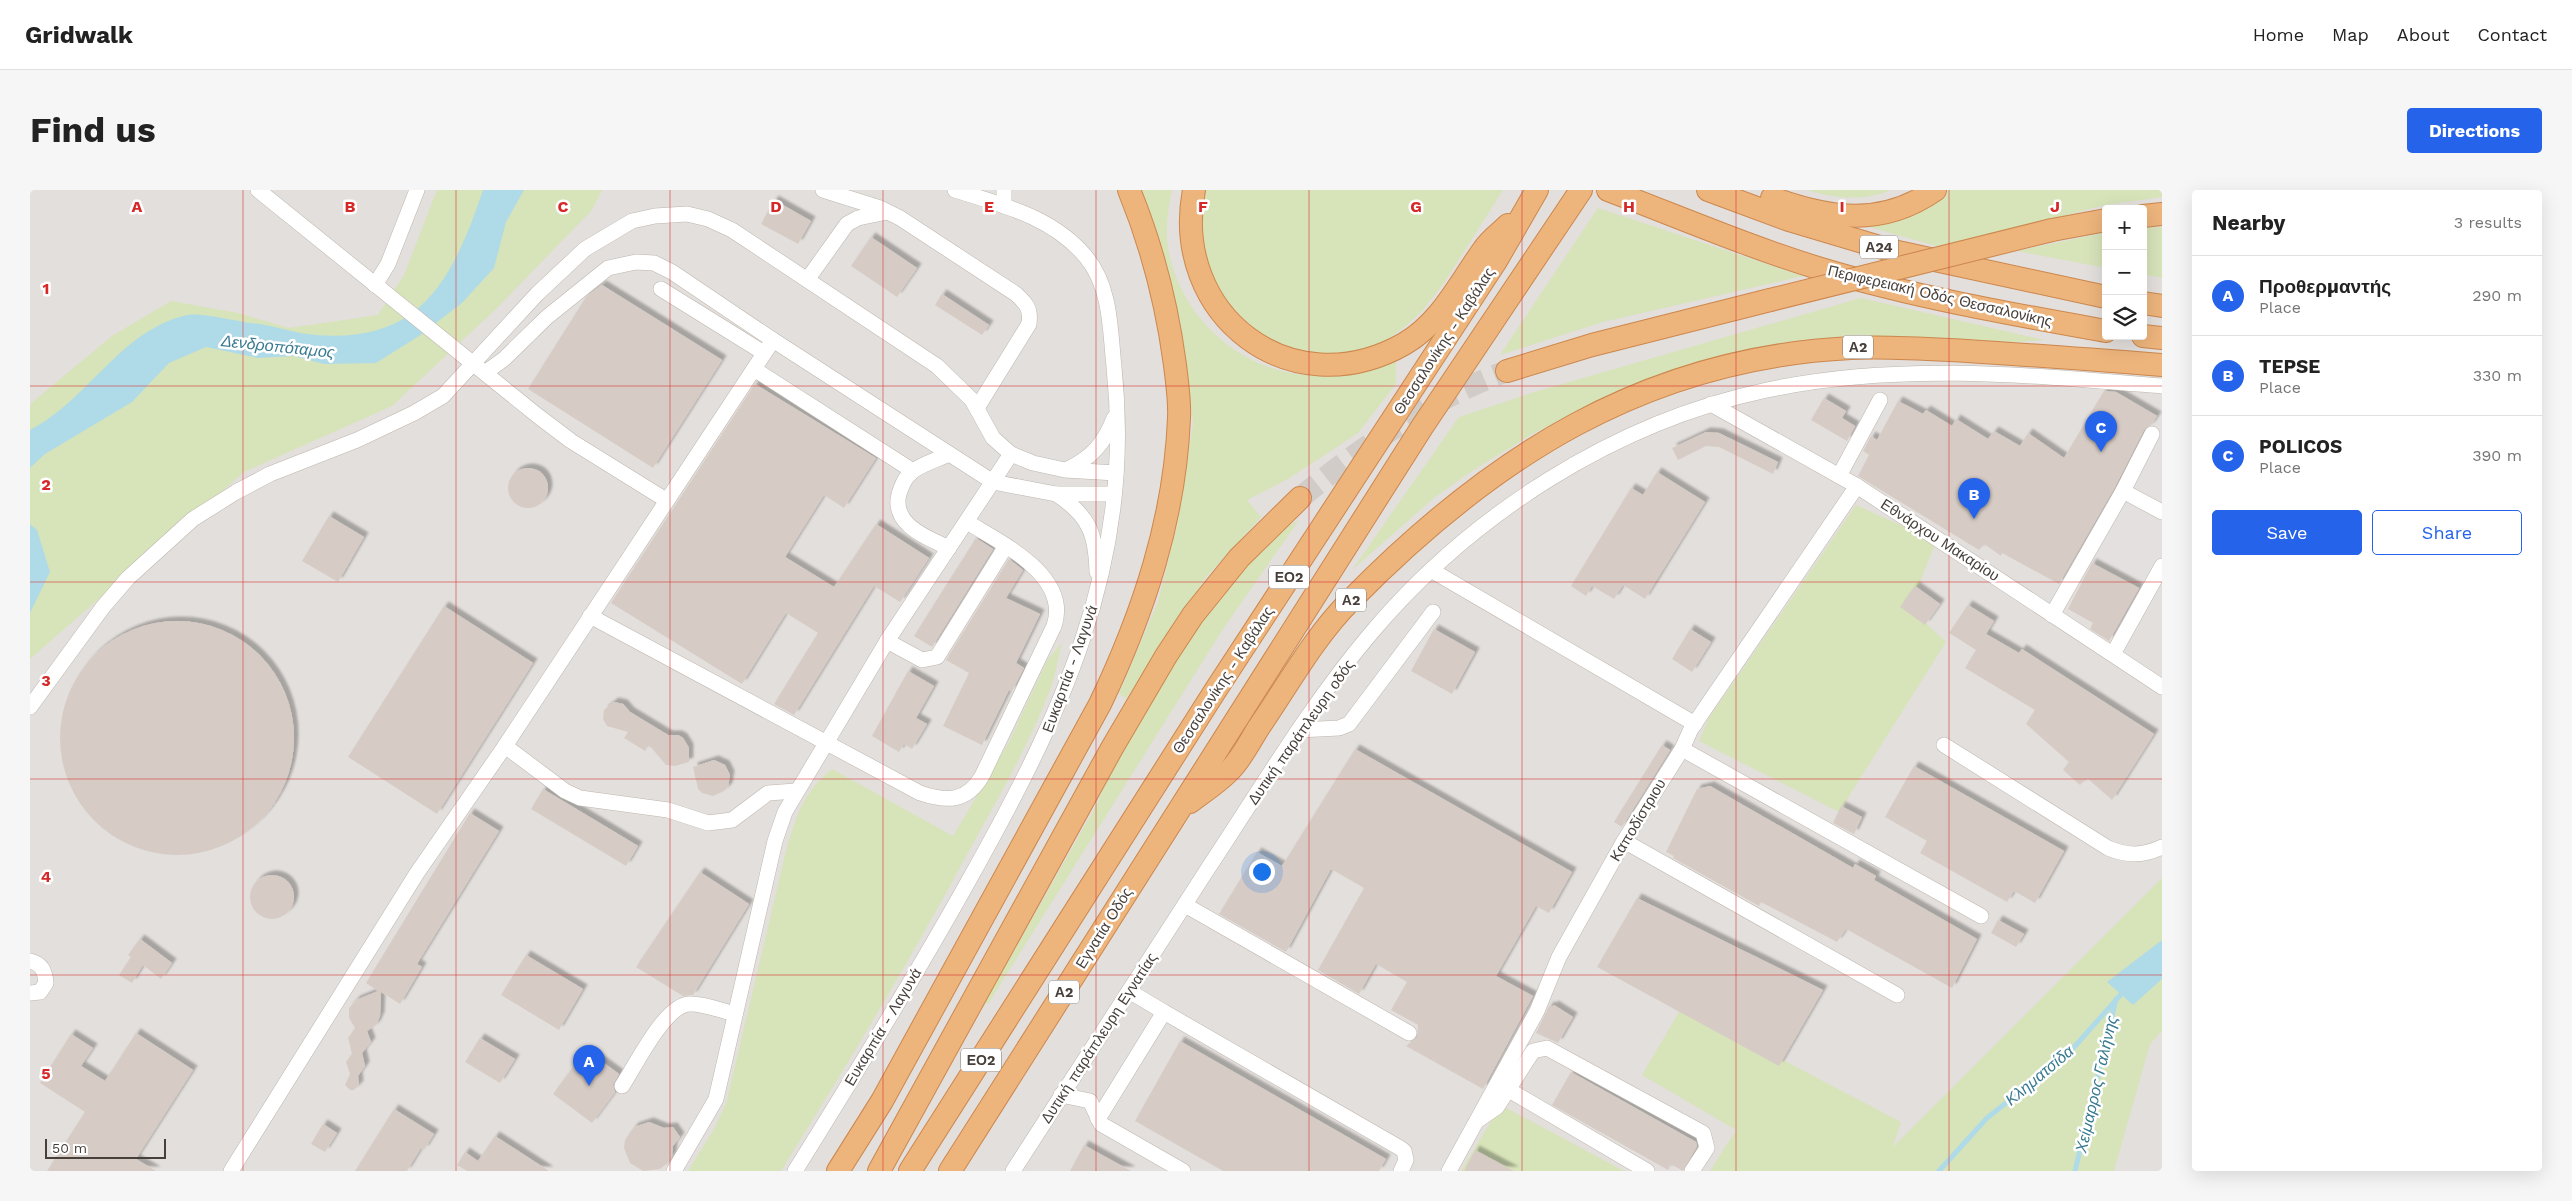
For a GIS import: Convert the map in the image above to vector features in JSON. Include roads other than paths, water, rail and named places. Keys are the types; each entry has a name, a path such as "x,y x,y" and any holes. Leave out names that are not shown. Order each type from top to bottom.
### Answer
{"highway":[{"path":"838,1171 882,1101 1100,704 1124,654 1153,572 1170,495 1179,418 1173,350 1165,302 1147,239 1129,190"},
{"path":"1194,190 1190,218 1193,250 1201,279 1214,302 1230,323 1249,340 1290,360 1312,364 1338,364 1363,361 1406,343 1442,310 1458,291 1485,248 1532,198"},
{"name":"Θεσσαλονίκης - Καβάλας","path":"1177,812 1422,427 1581,190"},
{"name":"Περιφερειακή Οδός Θεσσαλονίκης","path":"1608,190 1761,248 1868,282 1979,307 2102,330"},
{"name":"Α24","path":"1708,190 1789,220 1893,251 2102,296"},
{"path":"1750,190 1816,211 1844,216 1864,216 1890,212 1911,204 1935,190"},
{"name":"Θεσσαλονίκης - Καβάλας","path":"910,1171 1215,691 1496,261 1532,198"},
{"path":"2147,216 2162,214"},
{"path":"1506,371 1592,345 1770,300 2052,230 2102,221"},
{"path":"2147,304 2162,306"},
{"path":"2147,336 2162,338"},
{"name":"Α2","path":"1177,812 1230,770 1314,646 1345,606 1405,545 1466,495 1506,466 1567,428 1624,400 1675,382 1742,364 1783,355 1853,347 1955,350 2162,365"},
{"path":"879,1171 1112,748 1166,656 1193,615 1233,565 1300,498"},
{"name":"Εγνατία Οδός","path":"950,1171 1177,812"}],"street":[{"path":"258,190 571,441 666,500"},
{"path":"375,285 388,264 417,190"},
{"path":"823,190 900,218 1016,294 1027,304 1031,313 1030,324 977,408"},
{"name":"Ευκαρπία - Λαγυνά","path":"795,1171 902,997 1013,802 1058,708 1097,593 1110,536 1116,473 1118,410 1110,323 1105,294 1099,276 1087,258 1056,229 1033,217 955,190"},
{"path":"1004,190 1004,206"},
{"path":"807,280 847,224 858,218 887,212"},
{"path":"30,707 103,608 128,578 193,520 236,492 270,474 357,440 414,413 443,396 537,294 585,249 632,221 687,214 708,219 732,230 937,366 972,400 993,438 1011,454 1033,463 1065,470 1116,473"},
{"path":"486,372 594,277 608,268 636,262 654,263 672,272 773,340 993,482 1056,494 1114,494"},
{"path":"661,289 764,353"},
{"path":"231,1171 417,873 504,746 773,340"},
{"path":"754,369 912,471"},
{"name":"Δυτική παράπλευρη οδός","path":"1185,905 1300,730 1370,634 1431,570 1490,521 1555,476 1648,427 1711,404 1771,389 1842,379 1909,374 1964,374 2162,386"},
{"path":"1839,476 1880,400"},
{"name":"Εθνάρχου Μακαρίου","path":"1711,404 1857,486 2162,687"},
{"path":"1065,470 1083,462 1097,451 1107,437 1118,410"},
{"path":"2052,615 2123,491 2152,434"},
{"path":"948,454 912,471 902,484 898,498 900,512 906,524 917,532 950,548"},
{"path":"674,1171 713,1106 775,841 785,812 825,742 887,641 1011,454"},
{"name":"Καποδίστριου","path":"1449,1171 1537,1011 1559,957 1624,842 1682,749 1695,724 1857,486"},
{"path":"2123,491 2162,512"},
{"path":"1056,494 1080,512 1092,531 1097,558 1097,593"},
{"path":"590,616 920,793 937,799 962,797 971,791 982,776 1057,618 1056,600 1047,582 1033,566 1006,546 967,522"},
{"path":"887,641 922,660 933,660 937,657 1006,546"},
{"path":"2113,654 2162,566"},
{"path":"1431,570 1695,724"},
{"path":"1300,730 1339,728 1349,724 1433,612"},
{"path":"1944,745 2108,848 2130,855 2142,854 2162,847"},
{"path":"504,746 565,791 580,798 668,810 708,823 732,820 768,793 796,791"},
{"path":"1682,749 1982,916"},
{"path":"1624,842 1897,995"},
{"path":"1185,905 1410,1033"},
{"name":"Δυτική παράπλευρη Εγνατίας","path":"1013,1171 1185,905"},
{"path":"30,961 38,963 45,973 46,983 40,992 30,993"},
{"path":"1129,991 1400,1148 1404,1151 1406,1160 1401,1171"},
{"path":"622,1086 662,1024 674,1009 694,1004 735,1014"},
{"path":"1098,1119 1164,1012"},
{"path":"1477,1121 1494,1110 1533,1051 1542,1047 1552,1050 1703,1133 1707,1148 1692,1171"},
{"path":"1509,1090 1647,1171"},
{"path":"1061,1095 1090,1101 1103,1126 1183,1171"}],"water":[{"name":"Δενδροπόταμος","path":"483,190 524,190 506,222 494,268 462,303 419,336 376,363 324,364 294,356 258,358 206,347 169,363 132,402 45,454 30,468 30,430 51,417 70,401 123,350 142,335 163,323 193,314 259,324 307,334 352,335 382,329 407,316 428,299 445,277 472,222"},
{"path":"30,524 37,530 50,572 30,613"},
{"path":"2162,940 2162,979 2133,1005 2107,982"}],"waterway":[{"name":"Κληματσίδα","path":"1939,1171 1987,1118 2068,1054 2124,991"},
{"name":"Χείμαρρος Γαλήνης","path":"2075,1171 2116,999"}],"tunnel":[{"path":"1300,498 1348,460 1424,410 1507,371"}],"place":[{"name":"POLICOS","path":"2101,452"},
{"name":"TEPSE","path":"1974,519"},
{"name":"Προθερμαντής","path":"589,1086"}]}
